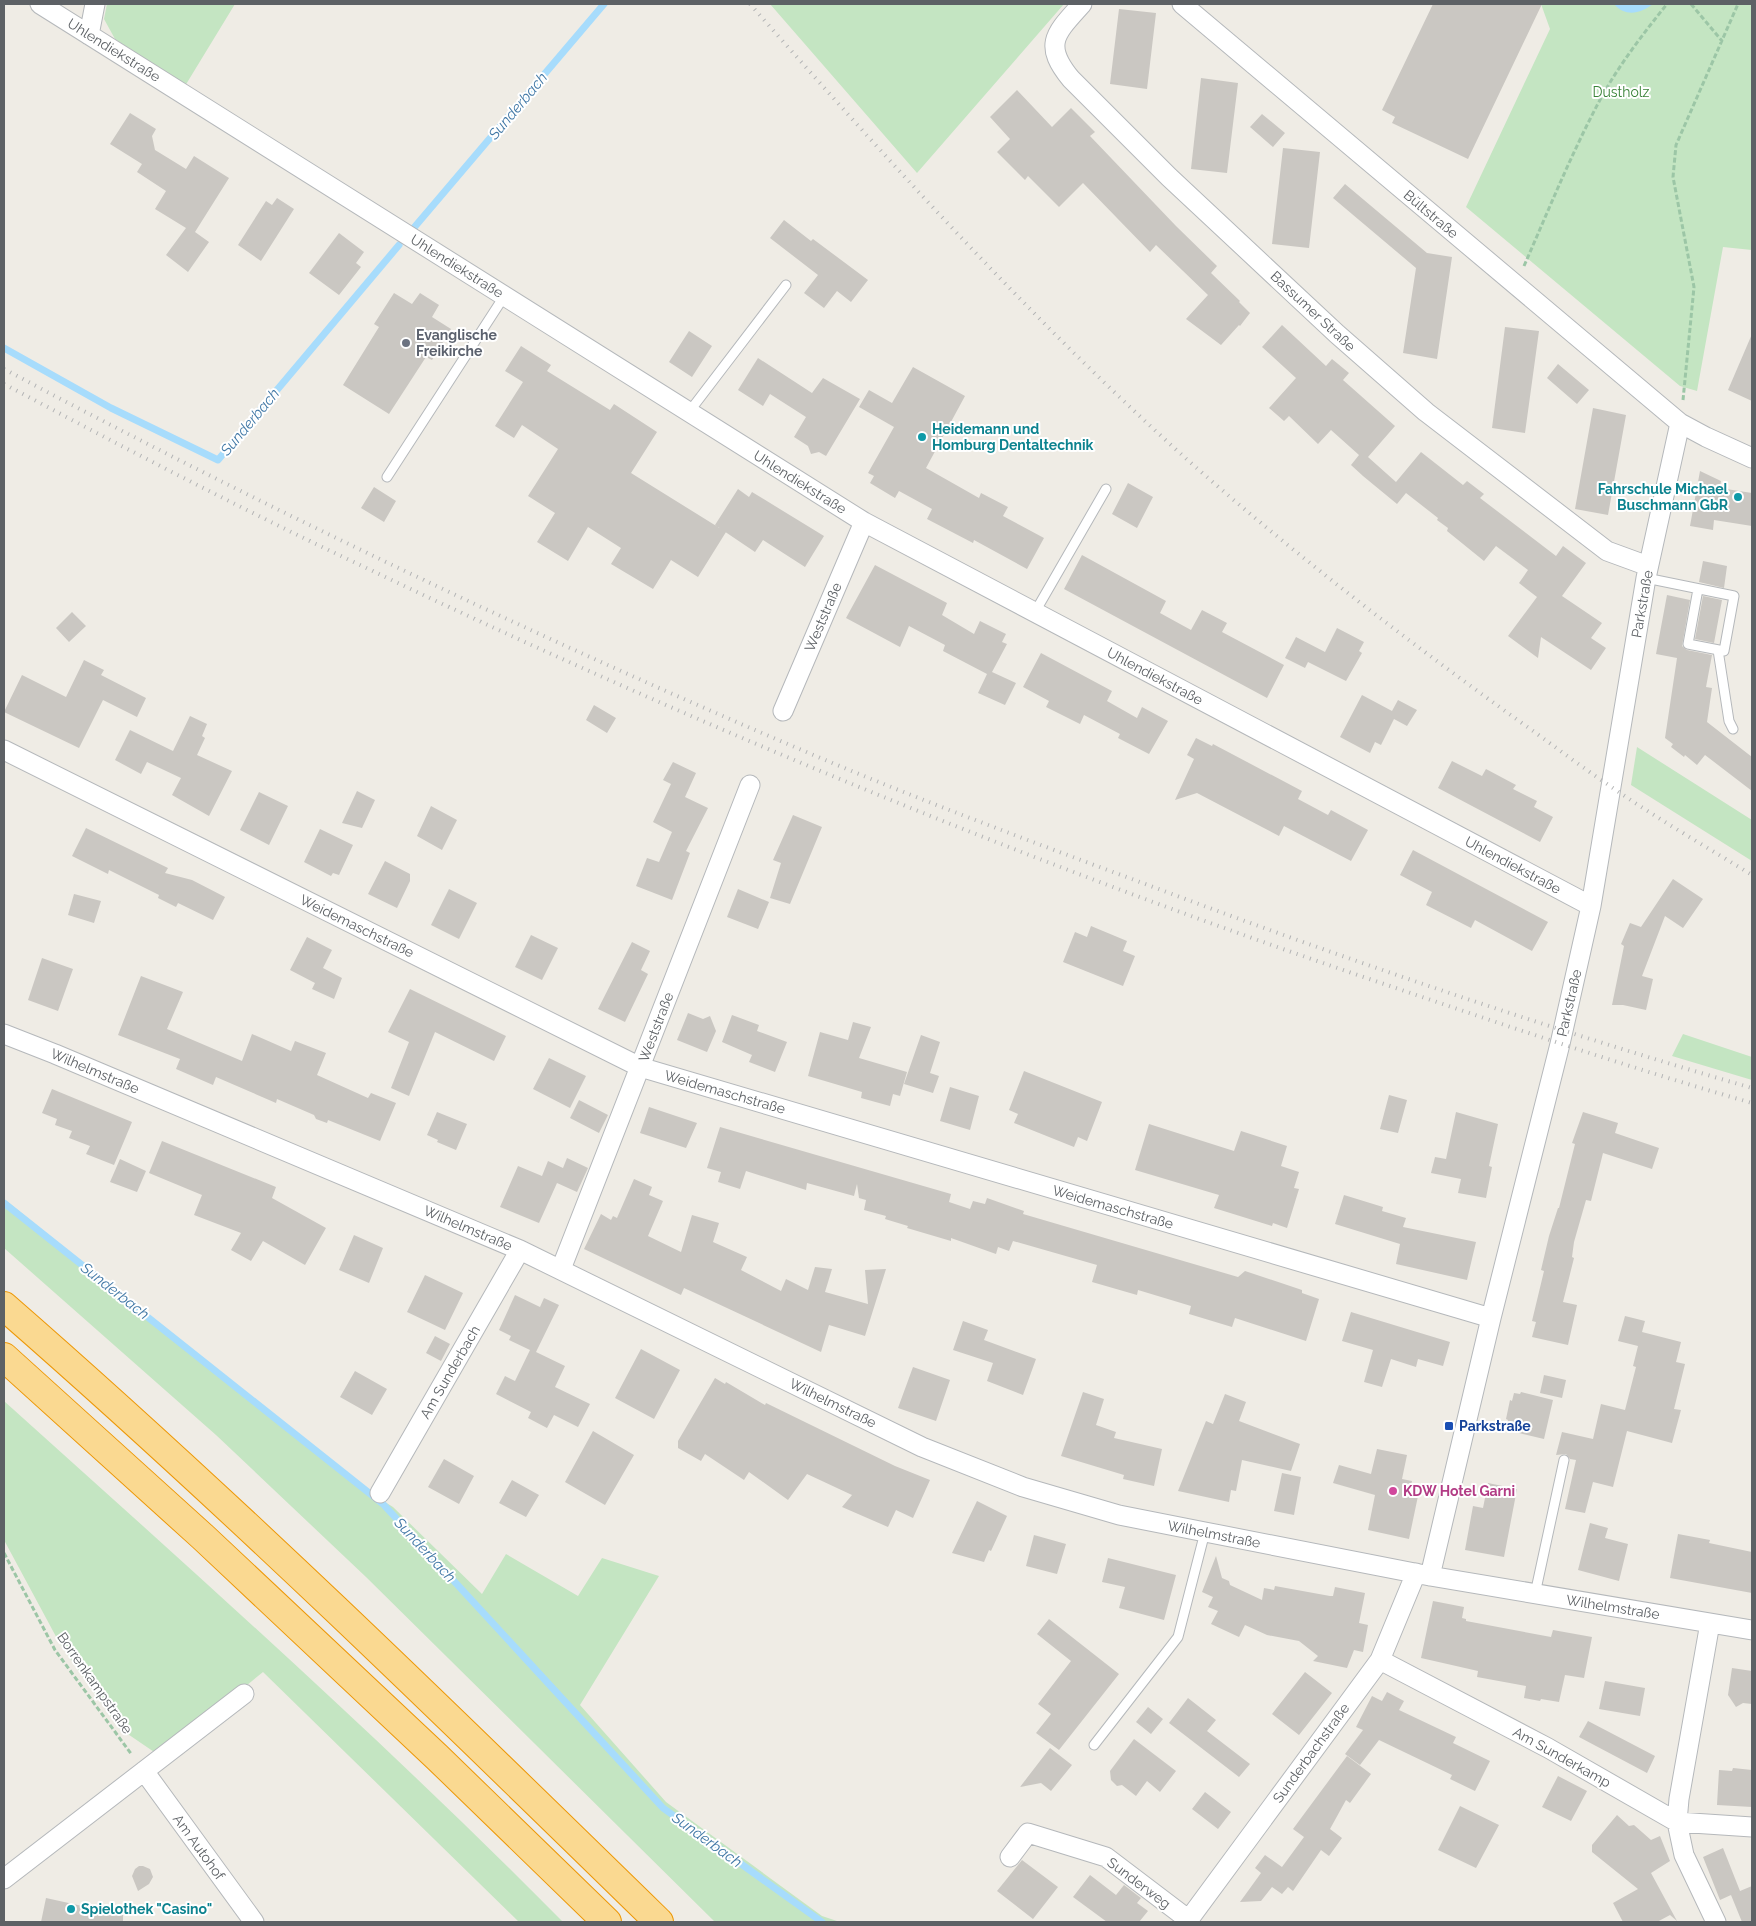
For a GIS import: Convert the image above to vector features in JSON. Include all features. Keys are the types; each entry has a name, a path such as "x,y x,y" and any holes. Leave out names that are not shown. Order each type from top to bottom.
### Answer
{"highway":[{"path":"4,1306 231,1511 462,1730 659,1922"},
{"path":"4,1357 203,1537 607,1922"}],"street":[{"name":"Uhlendiekstraße","path":"40,4 864,522 1591,906"},
{"path":"89,35 95,4"},
{"name":"Bassumer Straße","path":"1082,4 1058,30 1055,38 1060,66 1169,177 1337,334 1426,412 1607,551 1647,572"},
{"name":"Bültstraße","path":"1182,4 1680,423 1752,458"},
{"name":"Parkstraße","path":"1423,1575 1491,1318 1560,1044 1591,906 1647,572 1680,423"},
{"name":"Weststraße","path":"783,712 864,522"},
{"name":"Weidemaschstraße","path":"4,750 640,1067 1491,1318"},
{"name":"Weststraße","path":"561,1269 750,785"},
{"name":"Wilhelmstraße","path":"4,1034 520,1250 922,1447 1023,1487 1119,1515 1423,1575 1752,1630"},
{"name":"Am Sunderbach","path":"380,1493 520,1250"},
{"name":"Sunderbachstraße","path":"1188,1921 1380,1660 1423,1575"},
{"path":"1709,1921 1684,1855 1677,1822 1679,1799 1710,1623"},
{"name":"Am Sunderkamp","path":"1380,1660 1548,1748 1677,1822 1752,1828"},
{"path":"4,1878 244,1694"},
{"name":"Am Autohof","path":"144,1771 254,1922"},
{"name":"Sunderweg","path":"1010,1857 1028,1833 1106,1857 1188,1921"}],"lane":[{"path":"689,412 786,285"},
{"path":"388,477 504,295"},
{"path":"1035,612 1106,489"},
{"path":"1647,572 1698,589 1734,596 1724,651 1688,644 1698,589"},
{"path":"1718,650 1729,721 1733,729"},
{"path":"1535,1595 1564,1460"},
{"path":"1094,1746 1178,1637 1205,1532"}],"path":[{"path":"1516,286 1572,155 1602,96 1641,37 1667,4"},
{"path":"1691,4 1722,41"},
{"path":"1680,423 1694,287 1673,177 1676,145 1738,4"},
{"name":"Borrenkampstraße","path":"4,1553 55,1650 144,1771"}],"green space":[{"path":"107,4 235,4 185,86 115,39 104,19"},
{"path":"770,4 1064,4 917,173"},
{"name":"Dustholz","path":"1541,4 1752,4 1752,250 1723,247 1697,391 1680,386 1466,207 1550,29"},
{"path":"1637,747 1752,820 1752,861 1631,785"},
{"path":"1683,1034 1752,1057 1752,1080 1672,1056"},
{"path":"4,1199 372,1494 393,1507 482,1594 506,1554 578,1596 602,1558 659,1576 580,1705 666,1802 822,1916 840,1922 715,1922 366,1577 216,1435 4,1248"},
{"path":"4,1401 357,1722 563,1922 519,1922 263,1672 160,1756 119,1728 60,1644 4,1540"}],"water":[{"path":"1614,4 1653,4 1639,12 1628,13"}],"building":[{"path":"1433,4 1542,4 1468,159 1392,123 1395,117 1382,110"},
{"path":"1119,9 1156,13 1147,89 1110,84"},
{"path":"1201,78 1238,83 1227,173 1191,169"},
{"path":"1017,90 1052,127 1071,108 1095,132 1090,136 1217,266 1211,273 1250,313 1221,345 1186,319 1208,295 1156,245 1150,252 1083,183 1059,207 1028,176 1025,180 997,152 1010,139 990,117"},
{"path":"130,113 156,129 152,136 155,150 186,169 194,156 229,178 195,232 209,242 188,272 166,255 186,228 155,209 166,191 137,172 142,164 110,144"},
{"path":"1262,114 1285,133 1273,147 1250,127"},
{"path":"1283,148 1320,152 1309,248 1272,244"},
{"path":"1345,184 1427,253 1452,257 1437,359 1403,353 1416,268 1333,198"},
{"path":"277,198 294,209 261,261 238,245 266,201 272,205"},
{"path":"784,220 868,280 851,302 837,291 824,308 804,293 818,275 770,238"},
{"path":"339,233 364,252 356,263 361,267 339,295 309,273"},
{"name":"Evanglische Freikirche","path":"394,293 412,304 420,293 439,305 432,317 451,329 432,360 426,357 389,414 343,385 379,327 374,324"},
{"path":"1282,325 1326,366 1332,359 1349,373 1343,380 1395,426 1368,457 1396,482 1421,452 1463,485 1467,481 1484,494 1480,498 1556,556 1563,546 1586,563 1562,596 1602,623 1591,638 1606,648 1591,670 1541,637 1538,658 1508,636 1537,597 1519,583 1528,570 1496,546 1484,561 1447,531 1448,528 1437,520 1438,518 1406,493 1397,504 1363,476 1351,465 1359,455 1331,430 1318,444 1289,416 1284,421 1269,408 1296,378 1262,347"},
{"path":"1505,327 1539,331 1525,433 1492,428"},
{"path":"689,331 712,346 692,377 669,362"},
{"path":"1752,334 1752,401 1728,390"},
{"path":"521,346 551,365 547,371 610,410 614,404 657,432 631,473 726,532 698,577 671,560 653,589 611,564 621,548 588,527 568,561 537,542 555,513 528,496 558,449 522,425 514,438 495,426 523,382 505,371"},
{"path":"758,358 812,393 823,378 860,399 826,456 819,452 811,454 808,446 794,437 806,417 770,394 763,406 738,390"},
{"path":"1558,364 1589,390 1577,404 1547,378"},
{"path":"913,367 965,396 926,468 979,498 981,493 1008,507 1003,516 1044,538 1027,569 974,540 973,543 927,519 932,509 899,491 895,498 870,483 874,476 868,473 894,427 859,407 869,390 892,403"},
{"path":"1593,408 1626,415 1608,515 1575,509"},
{"name":"Fahrschule Michael Buschmann GbR","path":"1700,471 1721,481 1720,488 1752,493 1752,526 1714,520 1713,530 1690,526"},
{"path":"1128,483 1153,497 1137,528 1112,514"},
{"path":"374,487 396,501 384,522 361,508"},
{"path":"738,489 749,497 752,492 824,536 805,567 763,540 755,552 715,525"},
{"path":"1082,555 1166,601 1160,613 1191,630 1202,610 1227,623 1222,632 1284,665 1267,698 1064,589"},
{"path":"1703,561 1727,566 1724,588 1699,582"},
{"path":"875,565 947,603 942,615 974,634 980,621 1006,634 1002,642 1007,644 992,672 1016,683 1005,705 978,693 987,674 943,651 945,645 909,626 900,647 846,618"},
{"path":"1667,595 1690,600 1682,646 1687,650 1712,655 1706,687 1712,688 1707,722 1752,757 1752,791 1705,755 1697,765 1671,747 1673,744 1665,738 1677,658 1656,654"},
{"path":"1703,596 1722,600 1714,643 1695,639"},
{"path":"72,612 86,626 69,642 56,628"},
{"path":"1337,628 1364,642 1359,651 1362,653 1346,681 1308,662 1305,668 1285,658 1296,637 1325,652"},
{"path":"1041,653 1112,691 1107,701 1137,718 1142,707 1168,721 1149,754 1118,738 1120,734 1084,715 1080,724 1046,707 1049,701 1023,687"},
{"path":"84,660 104,670 101,675 146,698 137,717 103,700 79,748 4,712 22,675 66,697"},
{"path":"1362,695 1392,711 1398,700 1417,710 1407,726 1394,719 1381,745 1375,742 1370,753 1340,737"},
{"path":"594,705 616,718 607,733 586,720"},
{"path":"190,716 207,724 202,736 205,738 197,755 232,771 209,816 172,795 181,778 147,762 141,774 115,760 130,730 173,751"},
{"path":"1196,738 1212,746 1213,744 1302,791 1298,799 1328,815 1331,810 1368,830 1351,861 1284,826 1279,836 1197,793 1175,800 1194,759 1187,755"},
{"path":"1452,761 1482,776 1486,769 1516,785 1513,789 1537,801 1534,807 1553,817 1540,842 1438,788"},
{"path":"673,762 696,773 685,797 708,808 686,851 690,853 672,900 636,886 647,858 659,862 672,832 653,822 671,784 663,780"},
{"path":"357,791 375,800 362,828 342,823"},
{"path":"259,792 288,806 269,845 240,830"},
{"path":"431,806 457,820 442,850 417,836"},
{"path":"793,815 822,827 790,904 770,898 781,863 773,860"},
{"path":"86,828 168,868 165,873 192,880 225,897 213,920 178,903 176,907 158,898 159,895 109,870 108,874 72,856"},
{"path":"320,829 353,845 339,875 333,873 331,876 304,862"},
{"path":"1413,850 1548,922 1532,951 1475,920 1471,928 1426,905 1432,892 1400,875"},
{"path":"385,861 410,874 410,881 397,908 368,894"},
{"path":"1673,879 1703,899 1683,928 1665,916 1642,976 1653,979 1646,1010 1623,1005 1612,1005 1624,946 1621,944 1630,923 1641,927"},
{"path":"449,889 477,903 459,939 431,925"},
{"path":"738,889 769,902 758,929 727,917"},
{"path":"74,894 101,901 94,923 68,915"},
{"path":"1091,926 1127,941 1123,951 1135,956 1123,986 1063,962 1075,932 1087,937"},
{"path":"531,935 558,948 542,980 515,967"},
{"path":"307,937 332,950 323,968 342,978 334,999 312,989 315,983 290,970"},
{"path":"632,942 650,951 641,970 648,974 625,1022 598,1009"},
{"path":"42,958 73,969 58,1011 28,1000"},
{"path":"141,976 183,992 167,1029 242,1061 252,1034 291,1051 295,1041 326,1053 317,1075 368,1098 371,1093 396,1103 380,1141 328,1120 327,1123 316,1119 314,1115 277,1099 276,1103 216,1077 213,1085 176,1069 180,1059 118,1035"},
{"path":"410,989 506,1036 494,1061 435,1032 409,1096 391,1088 409,1042 388,1032"},
{"path":"688,1013 703,1019 710,1016 716,1031 707,1052 677,1040"},
{"path":"732,1015 759,1025 757,1031 787,1042 775,1072 749,1062 752,1055 722,1042"},
{"path":"853,1022 871,1027 859,1058 907,1072 900,1096 893,1094 890,1106 861,1098 862,1092 808,1076 820,1032 848,1040"},
{"path":"921,1035 940,1042 930,1073 939,1076 933,1093 904,1084"},
{"path":"549,1058 586,1076 570,1108 533,1089"},
{"path":"1024,1071 1102,1102 1087,1141 1078,1137 1074,1147 1014,1123 1018,1114 1009,1110"},
{"path":"950,1087 979,1096 970,1130 940,1121"},
{"path":"52,1089 132,1122 114,1165 86,1154 90,1146 69,1138 72,1131 55,1125 57,1119 42,1113"},
{"path":"1389,1095 1407,1100 1398,1133 1380,1129"},
{"path":"579,1100 608,1115 599,1133 570,1118"},
{"path":"649,1107 697,1123 686,1148 640,1133"},
{"path":"437,1112 467,1124 456,1150 437,1142 438,1140 427,1135"},
{"path":"1456,1112 1498,1124 1489,1166 1492,1167 1486,1198 1458,1193 1461,1179 1431,1173 1435,1157 1446,1159"},
{"path":"1583,1112 1618,1123 1615,1133 1659,1148 1652,1169 1603,1153 1591,1201 1586,1200 1574,1242 1572,1257 1574,1258 1563,1302 1577,1305 1568,1345 1532,1337 1536,1322 1532,1321 1544,1271 1541,1270 1549,1236 1559,1208 1575,1144 1572,1143"},
{"path":"1149,1124 1234,1151 1241,1131 1287,1146 1281,1166 1299,1172 1294,1188 1299,1189 1287,1228 1273,1223 1272,1226 1214,1208 1219,1195 1135,1170"},
{"path":"720,1127 951,1194 949,1202 970,1209 973,1201 985,1204 987,1198 1024,1211 1023,1214 1238,1277 1245,1271 1302,1290 1302,1293 1319,1299 1306,1341 1235,1318 1232,1327 1189,1314 1191,1306 1138,1290 1137,1295 1092,1282 1097,1265 1013,1241 1009,1251 998,1247 996,1254 951,1238 951,1241 907,1228 908,1226 885,1219 886,1216 864,1210 866,1200 859,1198 857,1184 854,1196 807,1183 806,1190 746,1171 740,1189 718,1182 721,1172 707,1168"},
{"path":"162,1141 276,1187 272,1198 326,1228 305,1265 263,1241 251,1261 231,1250 241,1233 194,1215 202,1195 149,1173"},
{"path":"567,1158 588,1168 577,1192 557,1183 539,1223 500,1207 518,1166 542,1176 548,1161 563,1168"},
{"path":"120,1159 146,1171 137,1192 110,1182"},
{"path":"634,1179 652,1187 649,1195 663,1201 648,1236 681,1252 692,1215 719,1223 713,1242 747,1257 741,1270 781,1291 786,1279 808,1290 815,1267 832,1269 825,1292 868,1304 865,1270 886,1269 865,1336 829,1325 821,1352 684,1288 681,1295 584,1249 601,1214 611,1220 613,1216 617,1218"},
{"path":"1344,1195 1383,1207 1382,1211 1406,1218 1403,1227 1476,1242 1467,1280 1396,1264 1400,1244 1335,1224"},
{"path":"354,1235 383,1248 369,1283 339,1270"},
{"path":"425,1275 463,1293 445,1330 407,1312"},
{"path":"515,1295 540,1307 544,1298 559,1305 536,1352 565,1366 555,1387 590,1404 578,1427 554,1415 547,1428 528,1418 531,1412 496,1394 505,1376 515,1381 530,1350 509,1340 511,1336 499,1330"},
{"path":"1351,1312 1450,1342 1443,1366 1418,1359 1416,1367 1391,1359 1382,1387 1364,1382 1373,1350 1342,1341"},
{"path":"1625,1316 1645,1321 1642,1332 1681,1342 1676,1362 1685,1364 1674,1409 1681,1410 1672,1443 1627,1431 1613,1487 1593,1482 1585,1513 1565,1509 1576,1460 1570,1459 1566,1454 1556,1455 1562,1432 1593,1439 1601,1404 1625,1410 1636,1367 1633,1366 1638,1346 1618,1341"},
{"path":"963,1321 988,1330 984,1340 1036,1359 1023,1395 987,1381 993,1363 953,1350"},
{"path":"435,1336 450,1344 441,1361 426,1353"},
{"path":"641,1349 680,1370 654,1419 615,1398"},
{"path":"913,1367 950,1380 936,1421 898,1408"},
{"path":"355,1371 387,1389 372,1415 340,1397"},
{"path":"1544,1375 1566,1380 1562,1398 1540,1393"},
{"path":"715,1378 725,1384 726,1382 765,1405 766,1403 895,1466 930,1480 913,1518 896,1510 888,1527 842,1507 852,1495 807,1474 788,1500 749,1472 744,1480 705,1454 701,1461 678,1448 678,1441"},
{"path":"1083,1392 1104,1399 1096,1425 1116,1432 1114,1438 1162,1449 1154,1486 1123,1479 1124,1475 1061,1456"},
{"path":"1521,1392 1553,1400 1544,1439 1511,1431 1512,1429 1506,1427 1510,1400 1512,1401 1514,1393 1520,1394"},
{"path":"1225,1394 1246,1402 1239,1421 1300,1444 1291,1471 1242,1460 1236,1491 1231,1490 1229,1502 1178,1491 1206,1421 1213,1424"},
{"path":"593,1431 634,1455 605,1505 565,1482"},
{"name":"KDW Hotel Garni","path":"1377,1449 1407,1455 1402,1479 1412,1481 1409,1494 1418,1496 1409,1539 1368,1530 1375,1495 1333,1483 1339,1465 1371,1474"},
{"path":"444,1459 474,1476 459,1504 428,1487"},
{"path":"1282,1473 1301,1477 1294,1515 1274,1511"},
{"path":"512,1480 539,1495 526,1517 499,1503"},
{"path":"1488,1483 1517,1489 1504,1557 1465,1550 1473,1506 1483,1508"},
{"path":"977,1501 1007,1516 984,1562 952,1553"},
{"path":"1590,1523 1608,1528 1605,1538 1628,1544 1619,1581 1578,1570"},
{"path":"1678,1534 1710,1540 1709,1543 1752,1552 1752,1593 1670,1578"},
{"path":"1034,1535 1066,1544 1057,1574 1026,1566"},
{"path":"1216,1556 1222,1578 1229,1581 1230,1585 1262,1600 1264,1588 1274,1590 1275,1586 1330,1596 1333,1596 1335,1587 1365,1593 1359,1623 1368,1625 1363,1652 1354,1650 1347,1668 1313,1661 1318,1656 1299,1641 1267,1635 1245,1625 1239,1637 1211,1624 1218,1611 1208,1607 1213,1597 1202,1592"},
{"path":"1108,1558 1176,1575 1164,1620 1119,1608 1125,1587 1102,1582"},
{"path":"1433,1601 1464,1607 1462,1618 1466,1619 1466,1621 1551,1637 1553,1630 1592,1637 1584,1678 1565,1675 1559,1702 1541,1699 1540,1701 1524,1698 1526,1686 1477,1677 1478,1671 1421,1658"},
{"path":"1049,1619 1119,1674 1059,1750 1036,1733 1051,1714 1038,1704 1071,1661 1037,1634"},
{"path":"1732,1668 1752,1671 1752,1704 1743,1703 1736,1707 1728,1695"},
{"path":"1305,1672 1332,1693 1299,1735 1272,1714"},
{"path":"1605,1681 1645,1688 1640,1716 1599,1709"},
{"path":"1387,1692 1404,1701 1399,1710 1456,1737 1453,1743 1490,1761 1475,1791 1450,1779 1452,1775 1379,1740 1360,1765 1345,1754 1363,1730 1356,1727 1372,1696 1382,1701"},
{"path":"1188,1698 1216,1720 1207,1731 1250,1764 1239,1777 1169,1723"},
{"path":"1148,1707 1163,1719 1151,1734 1136,1722"},
{"path":"1588,1721 1655,1756 1647,1773 1579,1737"},
{"path":"1134,1739 1176,1771 1160,1792 1147,1781 1136,1796 1122,1785 1117,1786 1111,1780 1110,1771"},
{"path":"1050,1748 1072,1765 1051,1791 1041,1783 1020,1787"},
{"path":"1347,1756 1371,1774 1350,1803 1346,1800 1330,1829 1342,1838 1329,1856 1321,1850 1293,1891 1288,1887 1282,1894 1272,1887 1261,1901 1240,1902 1261,1873 1255,1868 1265,1855 1282,1867 1304,1837 1293,1829"},
{"path":"1733,1768 1752,1770 1752,1807 1717,1805 1719,1770 1732,1771"},
{"path":"1558,1776 1587,1791 1571,1821 1542,1807"},
{"path":"1205,1792 1231,1812 1218,1829 1192,1809"},
{"path":"1460,1806 1499,1825 1476,1868 1438,1850"},
{"path":"1617,1815 1629,1826 1634,1825 1651,1840 1660,1836 1670,1861 1651,1873 1677,1921 1670,1915 1657,1922 1623,1922 1613,1903 1638,1889 1592,1852 1592,1845"},
{"path":"1723,1848 1740,1891 1752,1886 1752,1922 1742,1922 1731,1895 1720,1900 1703,1857"},
{"path":"1022,1860 1058,1887 1033,1919 997,1891"},
{"path":"139,1866 150,1869 153,1877 149,1884 138,1891 132,1876 135,1869"},
{"path":"1090,1875 1116,1895 1124,1885 1141,1898 1137,1903 1148,1911 1139,1922 1107,1922 1073,1897"},
{"name":"Spielothek \"Casino\"","path":"46,1898 123,1915 123,1922 41,1922"}],"waterway":[{"name":"Sunderbach","path":"412,230 604,4"},
{"name":"Sunderbach","path":"4,348 111,408 218,460 399,245"},
{"name":"Sunderbach","path":"4,1203 383,1504 663,1808 822,1922"}],"railway":[{"path":"750,4 963,240 1075,354 1191,463 1308,562 1471,686 1627,798 1752,875"},
{"path":"4,369 202,472 403,570 504,618 811,754 1063,853 1373,967 1524,1018 1752,1088"},
{"path":"4,384 225,499 360,565 613,682 869,791 1128,893 1258,940 1570,1047 1752,1103"}],"place":[{"name":"Evanglische Freikirche","path":"406,343"},
{"name":"Heidemann und Homburg Dentaltechnik","path":"922,437"},
{"name":"Fahrschule Michael Buschmann GbR","path":"1738,497"},
{"name":"Parkstraße","path":"1449,1426"},
{"name":"KDW Hotel Garni","path":"1393,1491"},
{"name":"Spielothek \"Casino\"","path":"71,1909"}]}
